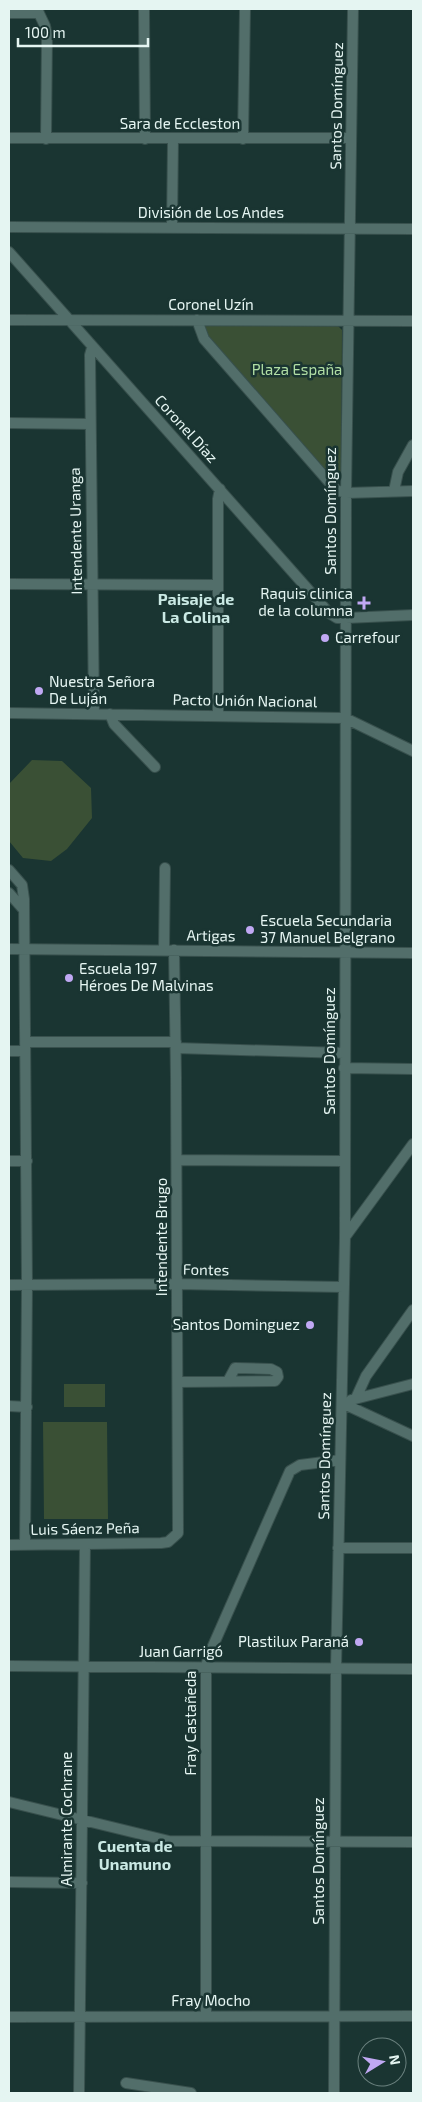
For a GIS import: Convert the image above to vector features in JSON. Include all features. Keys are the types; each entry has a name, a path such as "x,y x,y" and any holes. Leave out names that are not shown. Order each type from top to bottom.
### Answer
{"street":[{"path":"144,9 145,138"},
{"path":"243,139 246,9"},
{"name":"Santos Domínguez","path":"334,2093 336,1669 345,1237 346,493 353,9"},
{"path":"9,13 38,11 46,26 46,139"},
{"name":"Sara de Eccleston","path":"9,138 351,138"},
{"path":"172,228 173,139"},
{"name":"División de Los Andes","path":"9,227 413,229"},
{"name":"Coronel Díaz","path":"9,252 92,348 329,613 337,618 346,618"},
{"name":"Coronel Uzín","path":"9,320 413,321"},
{"path":"197,320 204,338 331,486 346,493 413,491"},
{"name":"Intendente Uranga","path":"92,348 90,355 90,424 94,714"},
{"path":"9,423 90,424"},
{"path":"394,491 398,472 413,445"},
{"path":"218,716 218,499 220,489"},
{"path":"9,584 92,586 218,585"},
{"path":"346,618 413,615"},
{"name":"Pacto Unión Nacional","path":"9,713 346,718 413,751"},
{"path":"110,714 114,724 155,767"},
{"name":"Intendente Brugo","path":"162,1543 174,1539 178,1533 176,1045 165,868"},
{"path":"9,870 22,885 25,950 27,1161 25,1545"},
{"path":"9,893 24,910"},
{"name":"Artigas","path":"9,950 413,953"},
{"path":"9,1051 25,1046 176,1045 344,1052"},
{"path":"344,1068 413,1069"},
{"path":"345,1237 413,1144"},
{"path":"177,1160 344,1161"},
{"path":"9,1161 27,1161"},
{"name":"Fontes","path":"9,1285 177,1284 344,1288"},
{"path":"356,1398 366,1376 413,1310"},
{"path":"178,1382 228,1381"},
{"path":"342,1402 413,1384"},
{"path":"342,1402 413,1436"},
{"path":"9,1406 27,1406"},
{"name":"Fray Castañeda","path":"206,2016 206,1668 209,1654 290,1470 300,1465 340,1460"},
{"name":"Luis Sáenz Peña","path":"9,1545 162,1543"},
{"name":"Almirante Cochrane","path":"79,2093 84,1545"},
{"path":"338,1548 413,1548"},
{"name":"Juan Garrigó","path":"9,1666 413,1669"},
{"path":"9,1802 169,1841 413,1842"},
{"path":"9,1882 82,1883"},
{"name":"Fray Mocho","path":"9,2017 413,2016"},
{"path":"126,2083 191,2093"}],"green space":[{"name":"Plaza España","path":"204,323 338,326 342,330 341,480 333,481 206,333"},
{"path":"32,760 62,761 91,788 92,818 67,849 51,861 23,858 9,841 9,784"},
{"path":"64,1384 105,1384 105,1407 64,1407"},
{"path":"43,1422 107,1422 108,1519 44,1519"}],"place":[{"name":"Raquis clinica de la columna","path":"364,603"},
{"name":"Carrefour","path":"325,638"},
{"name":"Nuestra Señora De Luján","path":"39,691"},
{"name":"Escuela Secundaria 37 Manuel Belgrano","path":"250,930"},
{"name":"Escuela 197 Héroes De Malvinas","path":"69,978"},
{"name":"Santos Dominguez","path":"310,1325"},
{"name":"Plastilux Paraná","path":"359,1642"}],"district":[{"name":"Paisaje de La Colina","path":"196,608"},
{"name":"Cuenta de Unamuno","path":"135,1855"}]}
